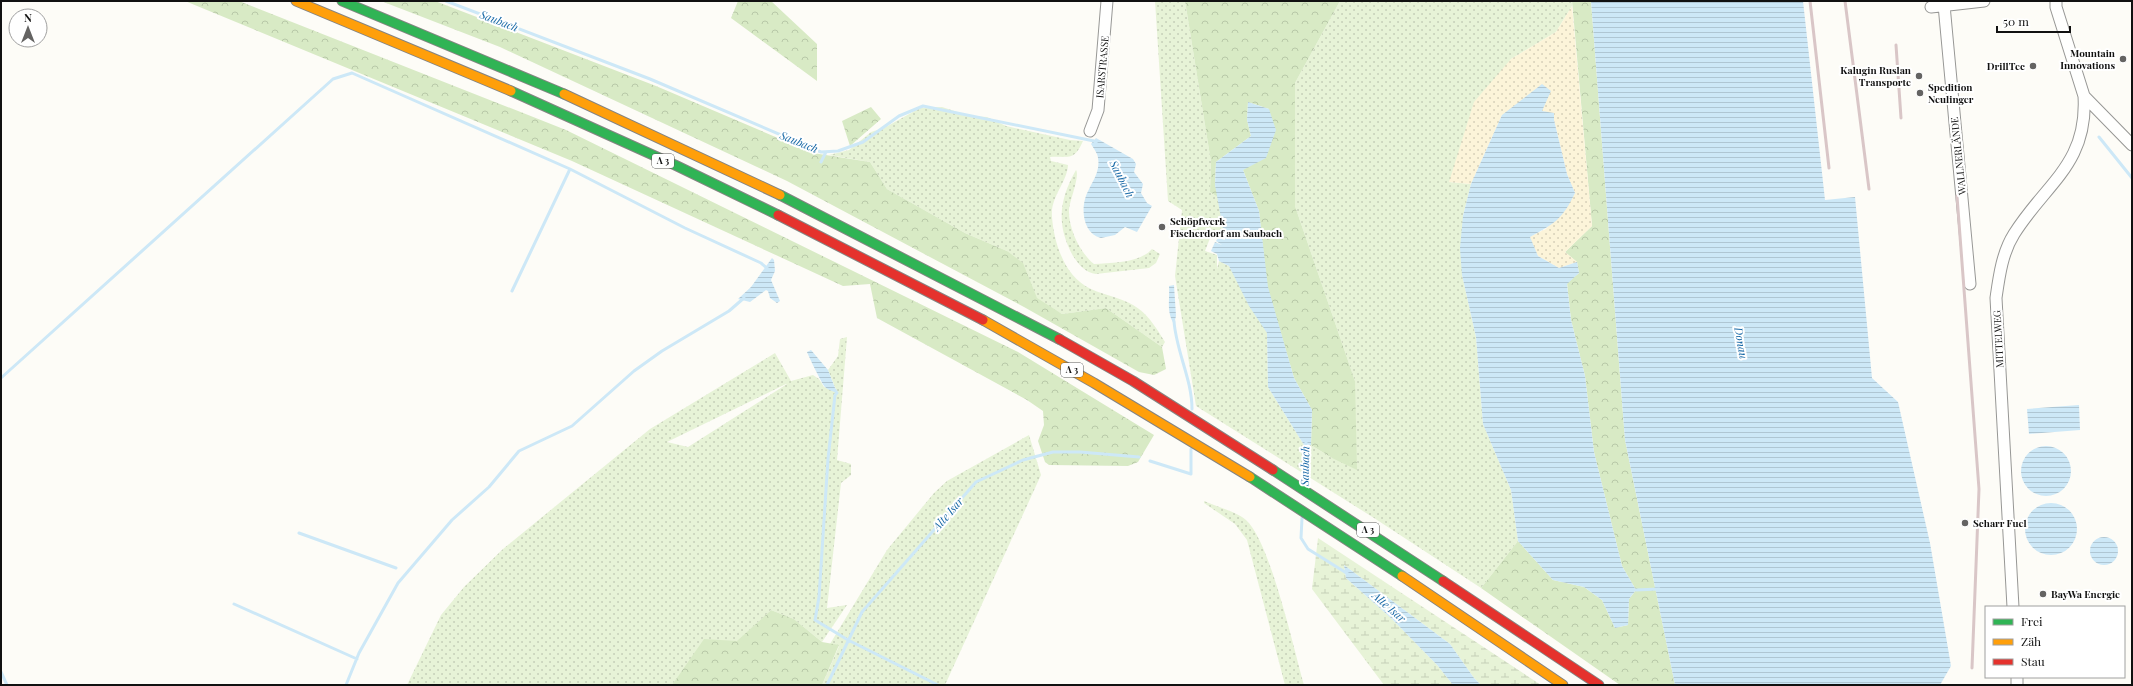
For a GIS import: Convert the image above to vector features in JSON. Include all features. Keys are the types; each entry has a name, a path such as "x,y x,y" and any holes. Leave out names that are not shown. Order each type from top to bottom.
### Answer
{"highway":[{"name":"A 3","path":"296,1 572,118 799,224 1020,340 1123,399 1328,526 1563,685"},
{"name":"A 3","path":"342,1 578,100 806,207 1031,323 1133,381 1334,508 1599,685"}],"street":[{"name":"ISARSTRASSE","path":"1090,132 1098,110 1107,1"},
{"path":"1931,7 1984,1"},
{"path":"2056,1 2056,7 2084,96 2132,144"},
{"name":"WALLNERLÄNDE","path":"1944,5 1970,284"},
{"name":"MITTELWEG","path":"2012,606 1996,298 2004,256 2014,234 2074,155 2085,117 2084,96"}],"green space":[{"path":"185,1 239,1 566,130 1018,352 1154,435 1138,462 1128,466 1049,465 1045,462 1038,441 1044,425 1043,411 1027,400 877,318 870,284 843,286 572,161"},
{"path":"381,1 435,1 656,86 813,153 870,162 887,189 965,233 1007,251 1023,263 1037,298 1062,314 1106,308 1162,347 1166,369 1154,375 1139,372 1024,307 787,181 500,47"},
{"path":"738,1 771,1 817,44 817,81 731,18"},
{"path":"1155,1 1185,1 1211,162 1210,192 1219,198 1224,237 1212,233 1205,251 1217,255 1217,269 1219,261 1229,266 1267,333 1268,387 1304,445 1311,445 1332,458 1355,381 1295,206 1295,83 1340,1 1572,1 1572,6 1556,32 1511,59 1449,182 1471,184 1463,216 1462,275 1476,337 1483,424 1511,490 1518,541 1481,588 1374,518 1196,406 1175,276 1182,210 1168,201"},
{"path":"1185,1 1340,1 1295,83 1295,206 1355,381 1357,470 1332,458 1311,445 1312,410 1294,378 1267,286 1259,211 1243,170 1269,109 1248,102 1247,120 1251,136 1216,162 1215,185 1219,198 1210,192 1211,162"},
{"path":"1572,1 1591,1 1625,440 1675,685 1620,685 1481,588 1518,541 1553,580 1584,587 1602,600 1615,628 1628,625 1629,599 1636,590 1622,566 1594,452 1585,376 1571,320 1567,283 1579,273 1577,262 1565,252 1592,226"},
{"path":"871,107 881,119 850,146 842,121"},
{"path":"942,107 970,116 987,117 1006,126 1070,140 1083,141 1074,155 1067,157 1050,157 1051,161 1068,165 1065,178 1052,210 1055,238 1062,259 1074,276 1082,284 1091,289 1128,302 1143,312 1154,324 1165,342 1162,347 1106,308 1062,314 1037,302 1007,251 965,233 887,189 870,162 829,155 849,150 871,132 884,128 920,108"},
{"path":"1076,170 1077,177 1069,209 1069,216 1076,240 1089,259 1094,264 1133,260 1147,254 1152,249 1160,254 1156,263 1149,268 1096,274 1083,268 1073,256 1064,234 1062,223 1063,202 1070,181"},
{"path":"847,337 837,460 851,464 851,475 841,483 827,608 847,605 822,642 794,619 771,610 737,642 683,670 672,685 407,685 441,615 464,587 503,549 650,429 775,353 791,381 813,375 819,379 824,387 837,392 828,370 838,356 840,339","holes":["787,384 688,447 667,442"]},
{"path":"1029,435 1041,475 945,685 822,685 839,646 830,644 887,550 934,493 947,481"},
{"path":"1204,501 1242,517 1255,532 1264,550 1272,572 1288,623 1304,685 1285,685 1247,540 1235,524 1204,503"},
{"path":"1318,538 1541,685 1481,685 1474,678 1450,644 1344,565 1346,578 1392,619 1438,666 1453,685 1384,685 1312,589"},
{"path":"771,610 794,619 822,642 839,645 822,685 672,685 704,639 737,641"}],"sand":[{"path":"1572,6 1592,226 1565,252 1577,262 1559,268 1538,256 1529,237 1546,229 1575,193 1567,174 1554,120 1554,113 1502,115 1471,184 1449,182 1474,102 1511,59 1556,32"}],"water":[{"name":"Donau","path":"1591,1 1803,1 1825,200 1855,197 1872,378 1898,402 1930,543 1951,666 1940,685 1675,685 1625,440"},
{"path":"1542,84 1551,91 1542,111 1554,113 1554,120 1567,174 1575,193 1562,215 1557,220 1530,237 1538,256 1559,268 1577,262 1579,273 1567,284 1571,320 1585,376 1594,452 1622,566 1636,590 1629,599 1628,625 1615,628 1602,600 1584,587 1553,580 1518,541 1511,490 1483,424 1476,337 1462,275 1460,248 1463,216 1471,184 1502,115"},
{"path":"1248,102 1269,109 1276,130 1266,158 1243,170 1259,211 1268,287 1294,378 1312,410 1311,445 1304,445 1268,387 1267,333 1249,306 1229,266 1219,261 1217,254 1211,251 1215,242 1222,245 1216,241 1218,238 1225,240 1215,185 1216,162 1251,136 1247,120"},
{"path":"1096,138 1133,159 1136,164 1134,172 1143,184 1141,193 1147,203 1152,206 1137,232 1125,227 1115,235 1101,238 1096,236 1088,228 1084,217 1084,205 1085,199 1098,169 1098,156 1091,144"},
{"path":"772,258 774,260 775,271 771,280 780,301 777,303 770,298 768,291 766,290 750,302 738,299 751,287"},
{"path":"1174,285 1176,316 1174,324 1170,315 1169,286"},
{"path":"811,350 828,370 837,393 825,387 807,352"},
{"path":"2079,405 2080,430 2029,434 2027,409"},
{"path":"2046,446 2056,448 2064,453 2069,461 2071,471 2069,481 2064,489 2056,494 2046,496 2036,494 2028,489 2023,481 2021,471 2023,461 2028,453 2036,448"},
{"path":"2051,503 2061,505 2069,511 2075,519 2077,529 2075,539 2069,547 2061,553 2051,555 2041,553 2033,547 2027,539 2025,529 2027,519 2033,511 2041,505"},
{"path":"2104,537 2114,541 2118,551 2114,561 2104,565 2094,561 2090,551 2094,541"},
{"path":"1344,565 1450,644 1474,678 1481,685 1453,685 1438,666 1392,619 1346,578"}],"waterway":[{"name":"Saubach","path":"446,1 650,79 821,152 838,151 863,142 899,116 923,106 1094,141 1097,144"},
{"path":"1,378 333,79 352,73 570,169 685,228 761,263 769,270"},
{"path":"2099,137 2132,178"},
{"path":"821,162 826,152"},
{"path":"512,291 570,169"},
{"path":"346,685 359,653 398,583 452,520 489,487 519,451 572,426 634,371 662,351 729,311 744,298"},
{"path":"1174,321 1175,332 1187,376 1192,409"},
{"path":"835,390 837,393 835,395 828,459 819,597 815,620 848,640 938,685"},
{"name":"Saubach","path":"1305,483 1306,442"},
{"name":"Alte Isar","path":"1150,461 1191,474 1191,449"},
{"name":"Alte Isar","path":"827,685 862,612 976,482 1023,460 1053,452 1080,452 1139,457"},
{"name":"Alte Isar","path":"1302,518 1301,538 1308,549 1348,574"},
{"path":"299,533 396,568"},
{"path":"1636,590 1659,589"},
{"path":"234,604 357,659"},
{"path":"1,672 7,685"}],"railway":[{"path":"1810,1 1829,168"},
{"path":"1845,1 1869,189"},
{"path":"1896,45 1901,118"},
{"path":"1957,196 1979,489 1972,668"}],"traffic: fast":[{"path":"342,1 564,94"},
{"path":"511,91 675,165 778,215"},
{"path":"780,195 1059,339"},
{"path":"1273,470 1443,581"},
{"path":"1250,477 1402,576"}],"traffic: slow":[{"path":"296,1 511,91"},
{"path":"564,94 780,195"},
{"path":"983,320 1094,383 1250,477"},
{"path":"1402,576 1563,685"}],"traffic: jam":[{"path":"778,215 983,320"},
{"path":"1059,339 1133,381 1273,470"},
{"path":"1443,581 1599,685"}],"place":[{"name":"Mountain Innovations","path":"2123,59"},
{"name":"DrillTec","path":"2033,66"},
{"name":"Kalugin Ruslan Transporte","path":"1919,76"},
{"name":"Spedition Neulinger","path":"1920,93"},
{"name":"Schöpfwerk Fischerdorf am Saubach","path":"1162,227"},
{"name":"Scharr Fuel","path":"1965,523"},
{"name":"BayWa Energie","path":"2043,594"}]}
